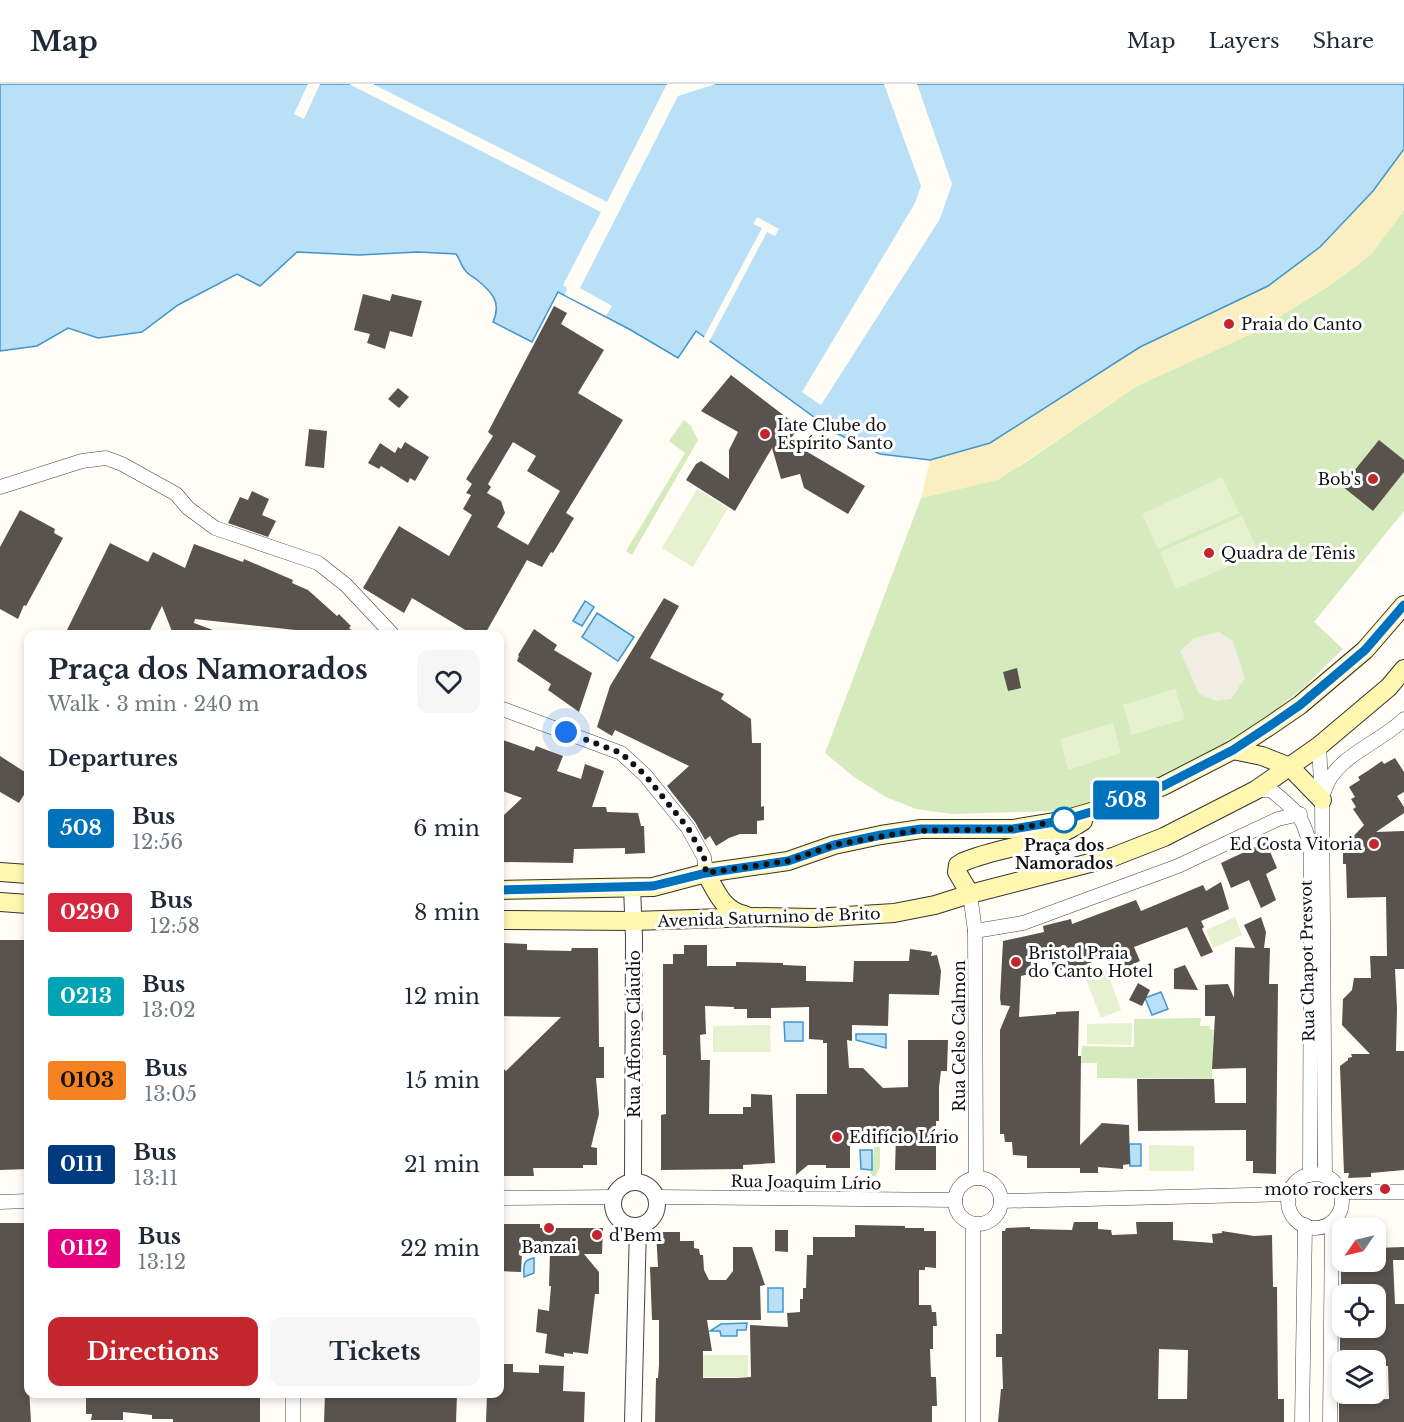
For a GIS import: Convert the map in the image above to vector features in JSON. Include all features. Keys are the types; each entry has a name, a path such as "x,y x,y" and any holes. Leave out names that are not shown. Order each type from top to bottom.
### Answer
{"main road":[{"path":"504,890 653,886 706,873 788,861 834,845 881,835 921,829 1013,829 1060,821 1098,810 1163,786 1233,750 1300,705 1337,674 1365,650 1404,605"},
{"name":"Avenida Saturnino de Brito","path":"504,920 633,921 756,917 814,918 894,913 935,905 1113,857 1164,837 1256,790 1319,746 1389,687 1404,669"},
{"path":"1233,750 1262,756 1290,767 1322,800"},
{"path":"970,894 957,872 958,865 996,850 1056,837 1072,829 1098,810"},
{"path":"0,872 24,874"},
{"path":"706,873 726,907 737,914 756,917"},
{"path":"0,902 24,904"}],"street":[{"path":"0,487 82,461 106,458 176,494 188,508 215,528 318,563 346,585 388,630"},
{"path":"504,709 621,753 645,775 688,828 704,857 706,873"},
{"path":"1322,800 1327,782 1336,769 1404,719"},
{"name":"Rua Chapot Presvot","path":"1319,746 1322,800 1325,1176"},
{"path":"1256,790 1271,790 1300,814"},
{"path":"975,931 1023,923 1178,866 1278,819 1300,814"},
{"name":"Rua Chapot Presvot","path":"1300,814 1306,827 1311,849 1310,1175"},
{"name":"Rua Affonso Cláudio","path":"632,888 633,1181"},
{"name":"Rua Celso Calmon","path":"970,894 975,931 976,1178"},
{"path":"1330,1422 1332,1222 1319,1228 1305,1225 1293,1216 1288,1194 1296,1182 1310,1175 1325,1176 1332,1180 1342,1192 1341,1208 1335,1218"},
{"path":"976,1178 991,1182 996,1187 1001,1202 997,1215 987,1223 973,1224 963,1219 956,1210 955,1200 962,1185 976,1178"},
{"path":"633,1181 647,1185 656,1197 657,1210 650,1221 638,1227 627,1226 618,1219 612,1209 613,1197 620,1186 633,1181"},
{"path":"1342,1192 1404,1192"},
{"path":"1001,1202 1288,1194"},
{"path":"504,1198 613,1197"},
{"name":"Rua Joaquim Lírio","path":"656,1197 955,1200"},
{"path":"0,1202 24,1201"},
{"path":"973,1224 973,1422"},
{"path":"1302,1422 1305,1225"},
{"path":"633,1422 638,1227"},
{"path":"292,1422 293,1398"}],"green space":[{"name":"Praça dos Namorados","path":"1404,210 1404,511 1314,622 1343,649 1301,690 1259,722 1216,750 1126,796 1055,811 952,814 916,809 886,797 854,777 825,753 921,498 979,484 1020,466 1137,386 1253,333 1358,265 1372,253"},
{"path":"684,420 691,426 698,440 632,555 626,551 685,453 669,441"},
{"name":"Quadra de Tênis","path":"1222,477 1239,513 1158,549 1142,514"},
{"path":"697,489 728,508 693,567 662,548"},
{"name":"Quadra de Tênis","path":"1242,516 1259,553 1176,589 1160,552"},
{"path":"1175,689 1185,719 1132,735 1123,705"},
{"path":"1113,723 1121,753 1068,770 1060,739"},
{"path":"1235,917 1242,935 1213,948 1206,930"},
{"path":"1106,969 1121,1010 1101,1018 1085,977"},
{"path":"1201,1018 1200,1026 1210,1026 1210,1029 1214,1030 1212,1079 1097,1078 1097,1063 1081,1063 1082,1046 1134,1047 1134,1019"},
{"path":"1132,1023 1131,1045 1087,1044 1087,1024"},
{"path":"770,1025 771,1052 713,1052 713,1026"},
{"path":"1149,1145 1194,1146 1194,1171 1149,1171"},
{"path":"874,1147 880,1147 880,1166 876,1176 870,1176 874,1154"},
{"path":"703,1355 748,1355 748,1377 703,1377"}],"sand":[{"name":"Praia do Canto","path":"1404,149 1404,210 1372,253 1358,265 1253,333 1137,386 998,480 921,498 930,460 990,443 1140,347 1268,286 1320,247 1373,191"}],"shaded area":[{"path":"1219,632 1233,641 1245,678 1231,699 1216,701 1199,694 1180,651 1194,638"}],"water":[{"path":"0,84 1404,84 1404,149 1373,191 1320,247 1268,286 1140,347 990,443 930,460 880,454 836,433 696,331 678,358 558,292 532,342 493,322 496,315 494,298 487,288 462,267 456,254 418,252 359,255 297,252 260,286 237,274 178,305 142,332 98,338 68,328 37,346 0,351"},
{"path":"585,601 594,607 582,626 573,621"},
{"path":"597,613 634,637 618,661 582,637"},
{"path":"1161,992 1168,1009 1152,1015 1145,998"},
{"path":"784,1022 803,1022 803,1041 785,1041"},
{"path":"856,1034 886,1034 886,1048 856,1040"},
{"path":"1129,1144 1141,1144 1141,1166 1130,1166"},
{"path":"860,1150 872,1150 872,1170 861,1169"},
{"path":"534,1258 534,1273 524,1277 526,1262"},
{"path":"768,1288 783,1288 783,1312 768,1312"},
{"path":"747,1323 746,1330 737,1330 737,1336 721,1336 720,1331 710,1331 721,1324"}],"pier":[{"path":"308,84 320,84 304,119 294,114"},
{"path":"349,84 373,84 607,202 667,84 716,84 678,96 580,288 612,306 606,316 565,295 567,288 563,285 601,212"},
{"path":"884,84 917,84 952,184 940,219 821,405 802,392 915,203 921,186"},
{"path":"757,217 779,229 775,236 767,232 709,342 703,339 762,228 753,224"}],"building":[{"path":"363,294 390,301 392,294 422,301 412,337 390,331 385,349 367,343 370,334 354,330"},
{"path":"554,306 567,313 561,324 604,350 578,393 623,420 566,513 574,518 553,553 551,552 542,567 527,560 487,630 465,630 412,598 404,613 363,588 399,526 449,556 472,515 463,509 471,495 466,493 472,484 466,479 493,436 488,432","holes":["513,442 536,456 527,471 560,491 528,545 497,527 505,513 501,501 487,493 491,487 488,484"]},
{"path":"731,375 799,427 789,441 865,486 848,514 804,488 800,474 781,479 772,448 735,511 686,480 696,464 701,461 729,479 729,450 738,432 701,411"},
{"path":"398,388 409,397 399,408 388,399"},
{"path":"309,429 327,431 324,468 305,466"},
{"name":"Bob's","path":"1379,440 1404,460 1404,472 1373,511 1342,486"},
{"path":"405,442 429,457 415,481 410,478 408,483 381,466 379,469 368,463 380,443 395,453 398,447 401,449"},
{"path":"252,491 269,499 262,515 276,521 268,537 228,523 240,497 248,500"},
{"path":"20,510 55,529 54,533 63,538 18,619 0,609 0,547"},
{"path":"110,543 148,562 153,552 185,568 194,544 243,562 244,559 293,580 292,583 308,590 337,616 339,614 351,626 349,628 351,630 296,630 195,619 194,623 213,630 171,630 162,606 150,630 67,630"},
{"path":"664,598 679,606 650,658 724,694 721,699 751,719 752,743 761,743 761,807 764,806 764,820 757,821 757,834 740,834 716,846 710,836 705,840 695,822 667,786 689,766 615,730 612,736 597,727 610,686"},
{"path":"534,629 557,645 554,650 592,673 579,712 548,690 551,684 517,661 518,655"},
{"path":"1017,668 1021,688 1008,691 1003,672"},
{"path":"504,740 534,751 536,746 563,756 557,771 581,779 585,764 604,771 592,807 606,807 607,812 638,813 641,826 644,826 645,853 625,854 625,848 574,849 573,863 504,862 504,815 522,798 504,791"},
{"path":"0,756 24,771 24,795 19,803 0,792"},
{"path":"1395,758 1404,772 1404,792 1397,796 1404,807 1404,813 1376,832 1404,831 1404,969 1395,969 1396,1051 1404,1051 1404,1170 1371,1173 1371,1177 1348,1178 1349,1173 1344,1173 1340,1066 1352,1057 1351,1054 1370,1054 1342,1025 1343,999 1352,990 1354,978 1371,978 1370,956 1387,956 1386,897 1347,898 1343,839 1351,839 1364,825 1353,809 1356,807 1351,799 1355,797 1349,787 1360,780 1358,777 1382,761 1384,764"},
{"path":"1266,842 1277,868 1266,874 1276,900 1261,908 1249,880 1231,888 1221,863"},
{"path":"1221,882 1229,909 1201,921 1204,927 1202,929 1213,952 1201,957 1187,927 1134,947 1140,961 1113,973 1108,956 1082,966 1084,974 1066,976 1064,969 1054,971 1049,953 1029,974 1021,976 1019,1017 1079,1011 1080,1145 1102,1123 1129,1125 1130,1164 1123,1165 1123,1169 1098,1167 1098,1173 1080,1173 1080,1168 1027,1168 1027,1156 1013,1155 1012,1142 1005,1142 1004,1134 1000,1134 1000,1030 1010,1006 1001,1005 1000,998 1003,941 1044,932 1043,926 1071,919 1072,924 1136,900 1141,911 1203,885 1206,891"},
{"path":"1261,917 1266,932 1264,948 1270,948 1269,984 1278,984 1276,1174 1253,1173 1253,1161 1246,1161 1246,1130 1138,1131 1137,1079 1214,1079 1215,1103 1246,1103 1246,1068 1212,1069 1215,1016 1205,1016 1205,985 1228,984 1234,998 1235,947 1255,948 1244,925"},
{"path":"0,940 24,940 24,1169 0,1170"},
{"path":"504,943 527,944 527,950 571,951 572,948 598,948 599,1047 604,1047 604,1078 596,1078 599,1114 591,1147 597,1148 597,1165 583,1165 583,1168 533,1168 534,1176 504,1176 504,1069 506,1071 561,1017 504,1016"},
{"path":"684,945 707,945 707,966 736,966 736,962 806,966 806,981 853,982 854,961 909,961 910,949 932,952 931,956 937,955 941,971 939,995 889,994 888,1026 852,1025 852,1041 847,1040 849,1068 863,1068 883,1088 908,1087 908,1040 948,1040 947,1071 941,1071 939,1087 936,1170 895,1170 896,1135 850,1134 850,1168 808,1165 796,1175 796,1094 827,1094 827,1043 823,1043 823,1040 809,1039 809,1007 771,1008 771,1018 747,1018 747,1009 705,1006 706,1034 700,1035 701,1060 710,1060 709,1114 743,1114 743,1107 751,1107 751,1094 772,1095 775,1163 743,1165 743,1169 661,1170 661,1115 666,1114 666,1055 663,1055 663,964 673,964 673,954 684,954"},
{"path":"1185,965 1198,990 1174,989 1174,969"},
{"path":"1138,983 1150,990 1142,1006 1129,1000"},
{"path":"1074,1222 1098,1222 1098,1229 1111,1230 1112,1235 1137,1234 1136,1222 1173,1222 1173,1240 1213,1243 1212,1234 1222,1233 1222,1231 1254,1236 1272,1235 1273,1287 1277,1287 1278,1399 1284,1399 1284,1422 998,1422 1001,1389 1003,1389 1002,1357 996,1357 996,1334 1002,1334 1002,1231 1006,1228 1030,1227 1030,1229 1072,1230","holes":["1159,1349 1188,1350 1187,1399 1158,1399"]},
{"path":"0,1223 24,1223 24,1398 30,1398 31,1422 0,1422"},
{"path":"504,1224 540,1224 540,1228 603,1228 602,1254 584,1254 599,1272 599,1294 595,1294 588,1354 564,1353 564,1357 545,1353 547,1334 536,1332 538,1309 549,1311 550,1253 522,1252 521,1272 504,1271"},
{"path":"855,1225 905,1226 905,1228 924,1228 924,1231 936,1231 936,1268 925,1267 925,1270 919,1270 919,1305 931,1305 932,1312 936,1312 937,1326 933,1326 933,1349 930,1349 931,1377 936,1377 937,1406 932,1406 932,1422 655,1422 659,1320 652,1320 650,1267 658,1267 656,1232 680,1232 680,1241 694,1241 694,1248 699,1249 700,1255 703,1255 704,1270 709,1280 726,1280 733,1271 733,1247 752,1247 765,1285 760,1286 761,1320 707,1320 712,1351 703,1351 703,1378 737,1378 751,1377 750,1325 788,1327 787,1313 800,1312 800,1299 803,1299 803,1288 806,1288 807,1255 813,1255 813,1237 855,1237"},
{"path":"775,1230 788,1230 788,1252 775,1251"},
{"path":"1404,1247 1404,1260 1393,1260 1395,1304 1404,1304 1404,1422 1339,1422 1339,1404 1386,1404 1386,1399 1389,1399 1386,1350 1340,1350 1340,1338 1386,1338 1386,1284 1341,1284 1341,1272 1386,1272 1386,1248"},
{"path":"504,1364 513,1364 513,1372 539,1373 539,1365 564,1366 563,1391 585,1392 584,1422 486,1422 487,1398 504,1398"},
{"path":"86,1398 260,1398 260,1422 173,1422 173,1419 152,1419 152,1415 123,1412 123,1420 91,1420 92,1414 86,1414"},
{"path":"325,1398 457,1398 456,1422 324,1422"}],"bus line":[{"name":"508","path":"504,890 653,886 706,873 788,861 834,845 881,835 921,829 1013,829 1060,821 1098,810 1163,786 1233,750 1271,725 1300,705 1365,650 1404,605"}],"place":[{"name":"Praia do Canto","path":"1229,324"},
{"name":"Iate Clube do Espírito Santo","path":"765,434"},
{"name":"Bob's","path":"1373,479"},
{"name":"Quadra de Tênis","path":"1209,553"},
{"name":"Praça dos Namorados","path":"1064,820"},
{"name":"Ed Costa Vitoria","path":"1374,844"},
{"name":"Bristol Praia do Canto Hotel","path":"1016,962"},
{"name":"Edifício Lírio","path":"837,1137"},
{"name":"moto rockers","path":"1385,1189"},
{"name":"Banzai","path":"549,1228"},
{"name":"d'Bem","path":"597,1235"}],"route":[{"path":"566,732 621,753 645,775 688,828 704,857 706,873 788,861 834,845 921,829 1013,829 1064,820"}]}
